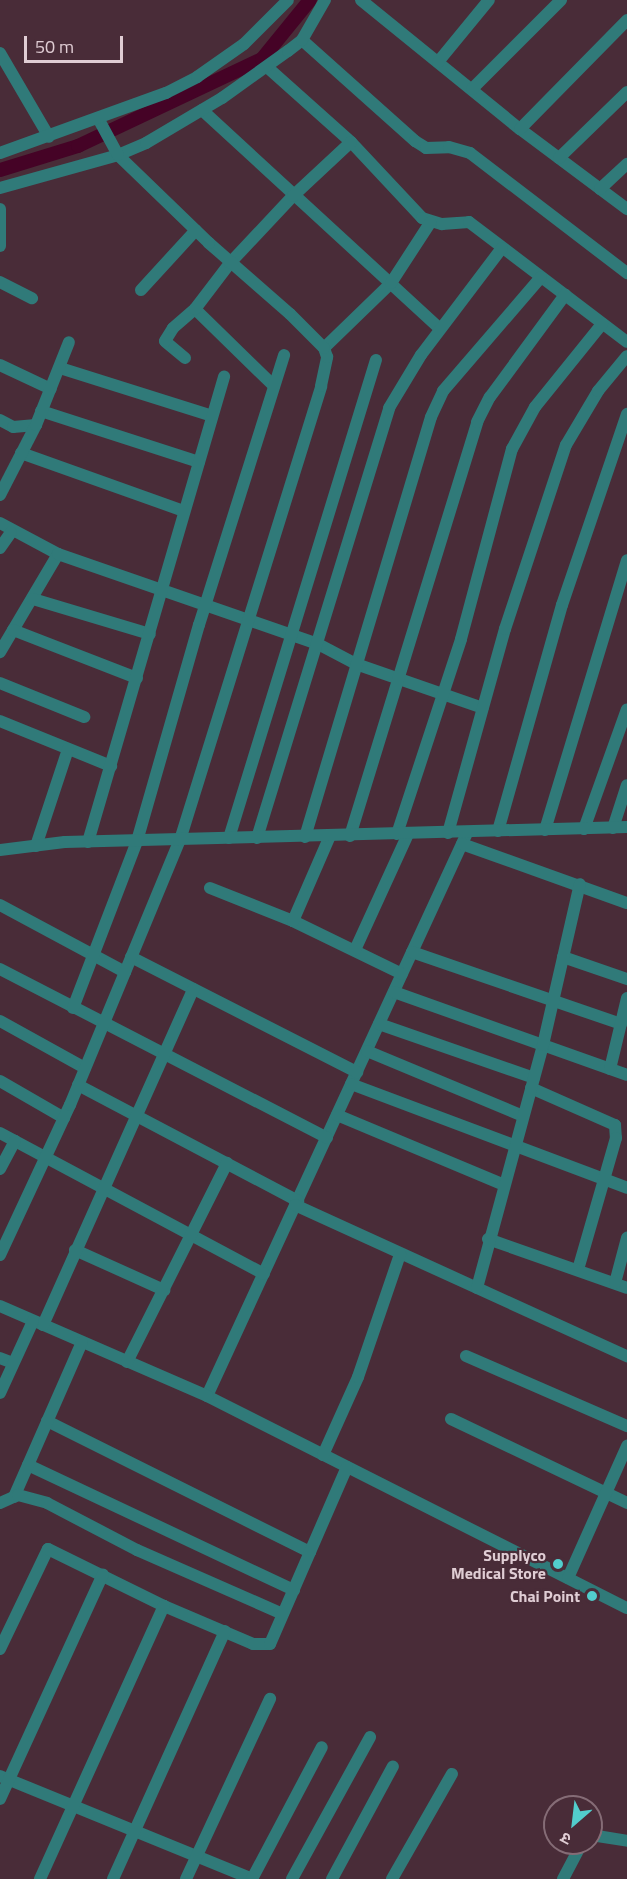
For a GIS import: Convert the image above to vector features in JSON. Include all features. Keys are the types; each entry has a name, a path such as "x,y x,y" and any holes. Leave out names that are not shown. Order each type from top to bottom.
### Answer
{"street":[{"path":"0,153 101,123 197,77 244,44 288,0"},
{"path":"0,188 116,151 202,110 267,67 302,39 325,0"},
{"path":"361,0 520,129 627,209"},
{"path":"438,62 489,0"},
{"path":"472,89 561,0"},
{"path":"520,129 627,20"},
{"path":"302,39 415,141 426,148 449,147 470,153 627,273"},
{"path":"0,53 49,137"},
{"path":"267,67 351,142 430,223 469,222 627,342"},
{"path":"559,158 627,92"},
{"path":"202,110 440,329"},
{"path":"0,1255 64,1118 180,840 321,386 327,357 324,348 290,314 230,263 116,151 101,123"},
{"path":"184,358 165,341 173,328 195,309 230,263 293,196 351,142"},
{"path":"600,189 627,164"},
{"path":"0,209 0,246"},
{"path":"324,348 391,283 430,223"},
{"path":"141,290 196,230"},
{"path":"257,838 386,415 397,389 502,248"},
{"path":"305,837 356,664 442,391 541,277"},
{"path":"0,282 32,298"},
{"path":"350,836 477,422 490,397 565,295"},
{"path":"195,309 274,386"},
{"path":"355,950 403,834 442,693 461,639 512,449 535,407 602,324"},
{"path":"0,495 36,425 69,342"},
{"path":"73,1008 137,841 205,606 284,356"},
{"path":"448,833 483,708 566,445 598,391 627,356"},
{"path":"229,838 376,360"},
{"path":"0,365 51,389"},
{"path":"60,368 212,416"},
{"path":"88,842 225,376"},
{"path":"41,411 199,462"},
{"path":"498,831 562,605 627,414"},
{"path":"0,420 13,427 36,425"},
{"path":"21,453 184,511"},
{"path":"0,523 11,532 58,554 318,644 356,664 483,708"},
{"path":"0,548 11,532"},
{"path":"0,652 58,554"},
{"path":"545,830 627,560"},
{"path":"33,599 150,634"},
{"path":"13,630 137,678"},
{"path":"0,683 84,717"},
{"path":"584,829 627,709"},
{"path":"2,726 111,766"},
{"path":"36,846 68,749"},
{"path":"613,828 627,785"},
{"path":"464,838 498,831 627,827"},
{"path":"0,850 88,842 448,833 627,903"},
{"path":"293,921 330,836"},
{"path":"207,1396 464,838"},
{"path":"477,1288 488,1239 543,1045 580,884"},
{"path":"210,888 293,921 402,974"},
{"path":"0,905 125,972"},
{"path":"412,952 553,1003 621,1024"},
{"path":"131,957 193,988 354,1078 514,1148 627,1188"},
{"path":"563,957 627,979"},
{"path":"0,969 327,1138"},
{"path":"0,1393 13,1363 38,1323 75,1250 102,1186 166,1054 193,988"},
{"path":"394,992 627,1076"},
{"path":"610,1069 627,998"},
{"path":"0,1021 85,1068"},
{"path":"379,1024 532,1083 615,1125 603,1180 578,1270"},
{"path":"367,1051 524,1116"},
{"path":"0,1081 64,1118"},
{"path":"78,1085 227,1163 296,1203 400,1254 627,1356"},
{"path":"337,1115 504,1185"},
{"path":"0,1133 264,1274"},
{"path":"0,1169 15,1141"},
{"path":"127,1362 193,1235 227,1163"},
{"path":"615,1283 627,1238"},
{"path":"488,1239 627,1288"},
{"path":"75,1250 164,1290"},
{"path":"323,1455 358,1377 400,1254"},
{"path":"0,1306 207,1396 627,1608"},
{"path":"14,1497 81,1342"},
{"path":"466,1356 627,1426"},
{"path":"0,1358 13,1363"},
{"path":"451,1419 627,1503"},
{"path":"47,1420 310,1552"},
{"path":"568,1578 627,1446"},
{"path":"28,1465 294,1590"},
{"path":"0,1649 48,1549 104,1574 164,1606 263,1647 270,1644 347,1467"},
{"path":"0,1503 14,1497 47,1503 137,1550 284,1614"},
{"path":"0,1799 4,1778 104,1574"},
{"path":"40,1879 164,1606"},
{"path":"113,1879 225,1631"},
{"path":"186,1879 270,1699"},
{"path":"292,1879 370,1737"},
{"path":"4,1778 253,1879 322,1748"},
{"path":"332,1879 393,1766"},
{"path":"392,1879 452,1774"},
{"path":"603,1837 627,1841"},
{"path":"563,1879 576,1855"}],"waterway":[{"path":"0,170 78,146 262,59 310,0"}],"place":[{"name":"Supplyco Medical Store","path":"558,1564"},
{"name":"Chai Point","path":"592,1596"}]}
